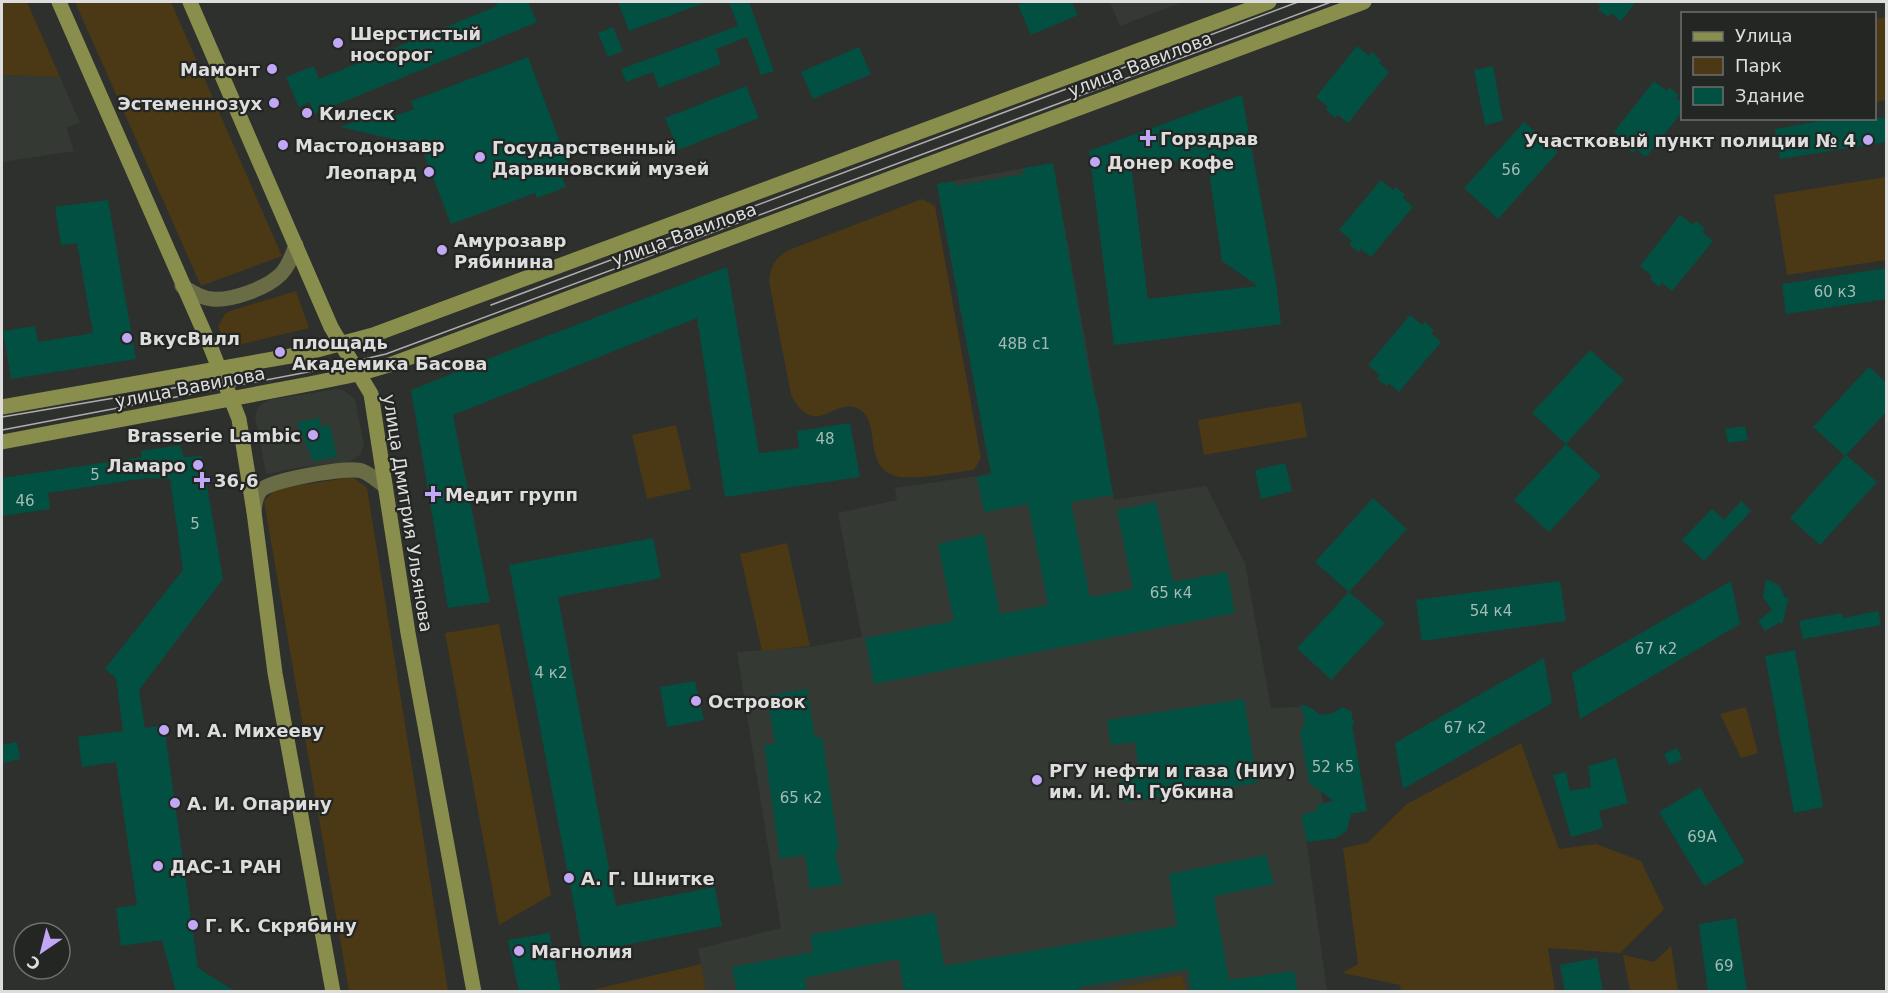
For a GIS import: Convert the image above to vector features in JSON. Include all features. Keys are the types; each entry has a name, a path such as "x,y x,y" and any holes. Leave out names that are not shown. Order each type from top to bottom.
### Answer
{"main road":[{"path":"59,2 115,126 239,419 254,512 275,674 333,992"},
{"name":"улица Дмитрия Ульянова","path":"190,2 331,327 371,394 408,633 474,992"},
{"name":"улица Вавилова","path":"2,407 302,354 373,335 1269,2"},
{"name":"улица Вавилова","path":"2,442 358,374 415,356 1364,2"}],"street":[{"path":"182,286 198,296 213,300 246,293 268,284 282,273 291,260 296,245"},
{"path":"254,512 255,499 262,489 283,480 355,470 371,476 385,486"}],"shaded area":[{"path":"1110,2 1183,2 1120,26"},
{"path":"2,75 60,77 80,123 66,127 74,151 2,162"},
{"name":"РГУ нефти и газа (НИУ) им. И. М. Губкина","path":"1053,163 1114,500 1206,486 1245,563 1271,708 1302,707 1330,834 1306,838 1327,991 706,991 698,949 781,928 737,652 810,647 862,637 838,513 897,500 895,488 991,474 937,184"},
{"path":"343,390 355,399 364,445 361,454 349,462 266,474 255,416 259,406 269,400"}],"green space":[{"path":"2,2 27,2 60,77 2,75"},
{"path":"75,2 171,2 282,256 201,286"},
{"path":"1886,17 1886,100 1876,102 1876,19"},
{"path":"1886,177 1886,260 1787,275 1774,195"},
{"path":"922,199 935,206 981,458 974,470 923,477 903,477 885,471 879,463 869,422 865,414 857,408 848,406 824,415 808,415 791,395 769,281 774,263 789,250"},
{"path":"296,291 309,328 226,348 218,326 225,314"},
{"path":"1301,402 1307,437 1204,455 1198,420"},
{"path":"676,425 691,489 647,499 632,435"},
{"path":"353,477 367,488 448,991 349,991 264,501 276,489"},
{"path":"787,543 810,646 762,651 740,554"},
{"path":"499,624 551,895 499,925 445,633"},
{"path":"1746,707 1758,753 1741,758 1720,714"},
{"path":"1521,743 1559,849 1596,844 1641,861 1664,909 1620,953 1548,948 1555,991 1401,991 1400,985 1342,973 1358,964 1343,848 1367,843 1407,804"},
{"path":"1671,946 1678,991 1630,991 1623,955 1654,962"},
{"path":"701,964 706,991 588,991"},
{"path":"1182,975 1187,991 1102,991"}],"building":[{"path":"496,2 528,2 537,22 314,114 310,102 299,107 286,77 314,66 319,79 497,6"},
{"path":"618,2 703,2 704,3 629,31"},
{"path":"729,2 749,2 774,71 761,75 747,37 716,49 721,64 659,88 653,72 626,82 621,69 738,26"},
{"path":"1025,2 1072,2 1078,15 1031,35 1018,5"},
{"path":"1596,2 1636,2 1621,21 1611,13 1608,17 1598,9 1601,6"},
{"path":"613,27 623,51 608,57 598,33"},
{"path":"1357,46 1369,56 1372,52 1389,72 1348,123 1338,115 1335,118 1326,110 1328,107 1316,97"},
{"path":"859,47 871,74 813,99 801,72"},
{"path":"528,57 572,174 562,177 566,187 537,198 535,193 451,224 419,141 407,145 406,142 340,127 379,113 382,121 414,109 411,101"},
{"path":"1493,66 1503,121 1485,125 1474,70"},
{"path":"1654,81 1667,91 1669,87 1679,95 1676,98 1681,102 1681,113 1646,157 1636,149 1633,153 1624,145 1626,142 1614,132"},
{"path":"746,86 759,118 678,150 665,118"},
{"path":"1242,95 1276,283 1281,324 1114,345 1089,151","holes":["1207,158 1222,261 1258,286 1148,299 1131,165"]},
{"path":"1887,118 1887,142 1780,159 1775,129 1825,120"},
{"path":"1524,122 1558,152 1498,219 1464,188"},
{"path":"1053,163 1113,495 1071,502 1090,597 1133,589 1117,510 1156,502 1173,582 1227,572 1235,613 874,684 865,638 954,621 938,544 984,534 1000,614 1048,605 1028,504 984,512 977,477 991,474 937,184 954,181 955,186 1024,174 1023,168"},
{"path":"1381,180 1393,190 1396,187 1413,207 1371,257 1361,249 1358,252 1349,244 1352,241 1339,230"},
{"path":"108,200 136,359 11,379 3,331 35,326 38,342 93,333 77,243 61,245 55,207"},
{"path":"1680,215 1693,225 1696,221 1705,229 1702,232 1713,241 1672,291 1662,283 1659,287 1650,279 1652,276 1640,266"},
{"path":"727,267 759,453 799,448 797,431 850,423 860,477 725,497 697,318 453,415 490,602 448,608 411,390"},
{"path":"1887,268 1887,299 1786,314 1782,284"},
{"path":"1410,315 1422,325 1425,322 1434,330 1431,333 1441,342 1399,392 1389,383 1387,386 1377,379 1380,375 1368,365"},
{"path":"1590,350 1624,380 1566,444 1532,413"},
{"path":"1869,367 1887,383 1887,411 1845,456 1813,427"},
{"path":"320,418 321,427 330,425 337,457 313,461 297,422"},
{"path":"1745,426 1748,440 1728,443 1725,429"},
{"path":"1566,444 1601,476 1549,532 1514,500"},
{"path":"180,445 184,457 202,456 223,579 139,690 145,728 164,725 198,968 236,992 176,992 162,940 121,946 116,908 137,905 116,762 82,767 78,737 123,731 116,678 105,669 183,570 170,479 146,478 48,493 50,509 2,516 2,478 142,457 141,451"},
{"path":"1846,455 1877,482 1820,545 1790,518"},
{"path":"1285,463 1292,491 1261,499 1255,470"},
{"path":"1373,498 1407,529 1349,592 1315,562"},
{"path":"1741,501 1751,511 1704,561 1682,540 1712,509 1724,520"},
{"path":"653,538 661,578 558,597 616,906 715,887 722,926 583,953 509,565"},
{"path":"1766,579 1779,585 1786,599 1789,596 1782,626 1780,622 1765,631 1758,621 1772,610 1763,597"},
{"path":"1560,581 1566,621 1422,641 1416,600"},
{"path":"1731,581 1740,624 1580,719 1572,673"},
{"path":"1349,592 1385,623 1331,680 1297,648"},
{"path":"1878,611 1881,625 1803,639 1799,621 1842,613 1843,618"},
{"path":"1795,650 1823,807 1794,813 1765,656"},
{"path":"1544,658 1552,703 1403,789 1395,743"},
{"path":"695,681 704,720 667,727 660,687"},
{"path":"807,689 815,738 822,737 839,850 835,851 842,884 810,889 805,855 780,859 764,745 775,744 767,696"},
{"path":"1244,699 1257,783 1125,802 1121,776 1139,773 1135,742 1111,745 1107,720"},
{"path":"1301,704 1320,715 1333,713 1342,707 1351,711 1367,811 1351,814 1347,830 1337,838 1307,842 1301,815 1317,811 1316,805 1334,801 1309,783 1300,731 1305,723"},
{"path":"17,742 20,759 2,763 2,745"},
{"path":"1677,748 1682,759 1669,765 1664,754"},
{"path":"1616,758 1628,803 1599,811 1603,828 1571,837 1553,775 1566,772 1570,791 1591,787 1588,766"},
{"path":"1700,787 1745,862 1704,886 1659,812"},
{"path":"1266,855 1274,884 1214,896 1229,980 1294,971 1298,992 1191,992 1188,969 1079,987 1081,992 904,992 899,959 805,978 807,992 737,992 732,967 813,952 810,935 935,913 944,966 1177,926 1169,874"},
{"path":"1736,918 1747,992 1708,992 1699,924"},
{"path":"549,933 561,992 519,992 508,940"},
{"path":"1597,958 1603,992 1565,992 1560,965"}],"tram line":[{"path":"491,305 1298,2"},
{"path":"2,430 308,372 386,354 1331,2"},
{"path":"2,417 203,383"}],"place":[{"name":"Шерстистый носорог","path":"338,43"},
{"name":"Мамонт","path":"272,69"},
{"name":"Эстеменнозух","path":"274,103"},
{"name":"Килеск","path":"307,113"},
{"name":"Горздрав","path":"1148,138"},
{"name":"Участковый пункт полиции № 4","path":"1868,140"},
{"name":"Мастодонзавр","path":"283,145"},
{"name":"Государственный Дарвиновский музей","path":"480,157"},
{"name":"Донер кофе","path":"1095,162"},
{"name":"Леопард","path":"429,172"},
{"name":"Амурозавр Рябинина","path":"442,250"},
{"name":"ВкусВилл","path":"127,338"},
{"name":"площадь Академика Басова","path":"280,352"},
{"name":"Brasserie Lambic","path":"313,435"},
{"name":"Ламаро","path":"198,465"},
{"name":"36,6","path":"202,480"},
{"name":"Медит групп","path":"433,494"},
{"name":"Островок","path":"696,701"},
{"name":"М. А. Михееву","path":"164,730"},
{"name":"РГУ нефти и газа (НИУ) им. И. М. Губкина","path":"1037,780"},
{"name":"А. И. Опарину","path":"175,803"},
{"name":"ДАС-1 РАН","path":"158,866"},
{"name":"А. Г. Шнитке","path":"569,878"},
{"name":"Г. К. Скрябину","path":"193,925"},
{"name":"Магнолия","path":"519,951"}]}
